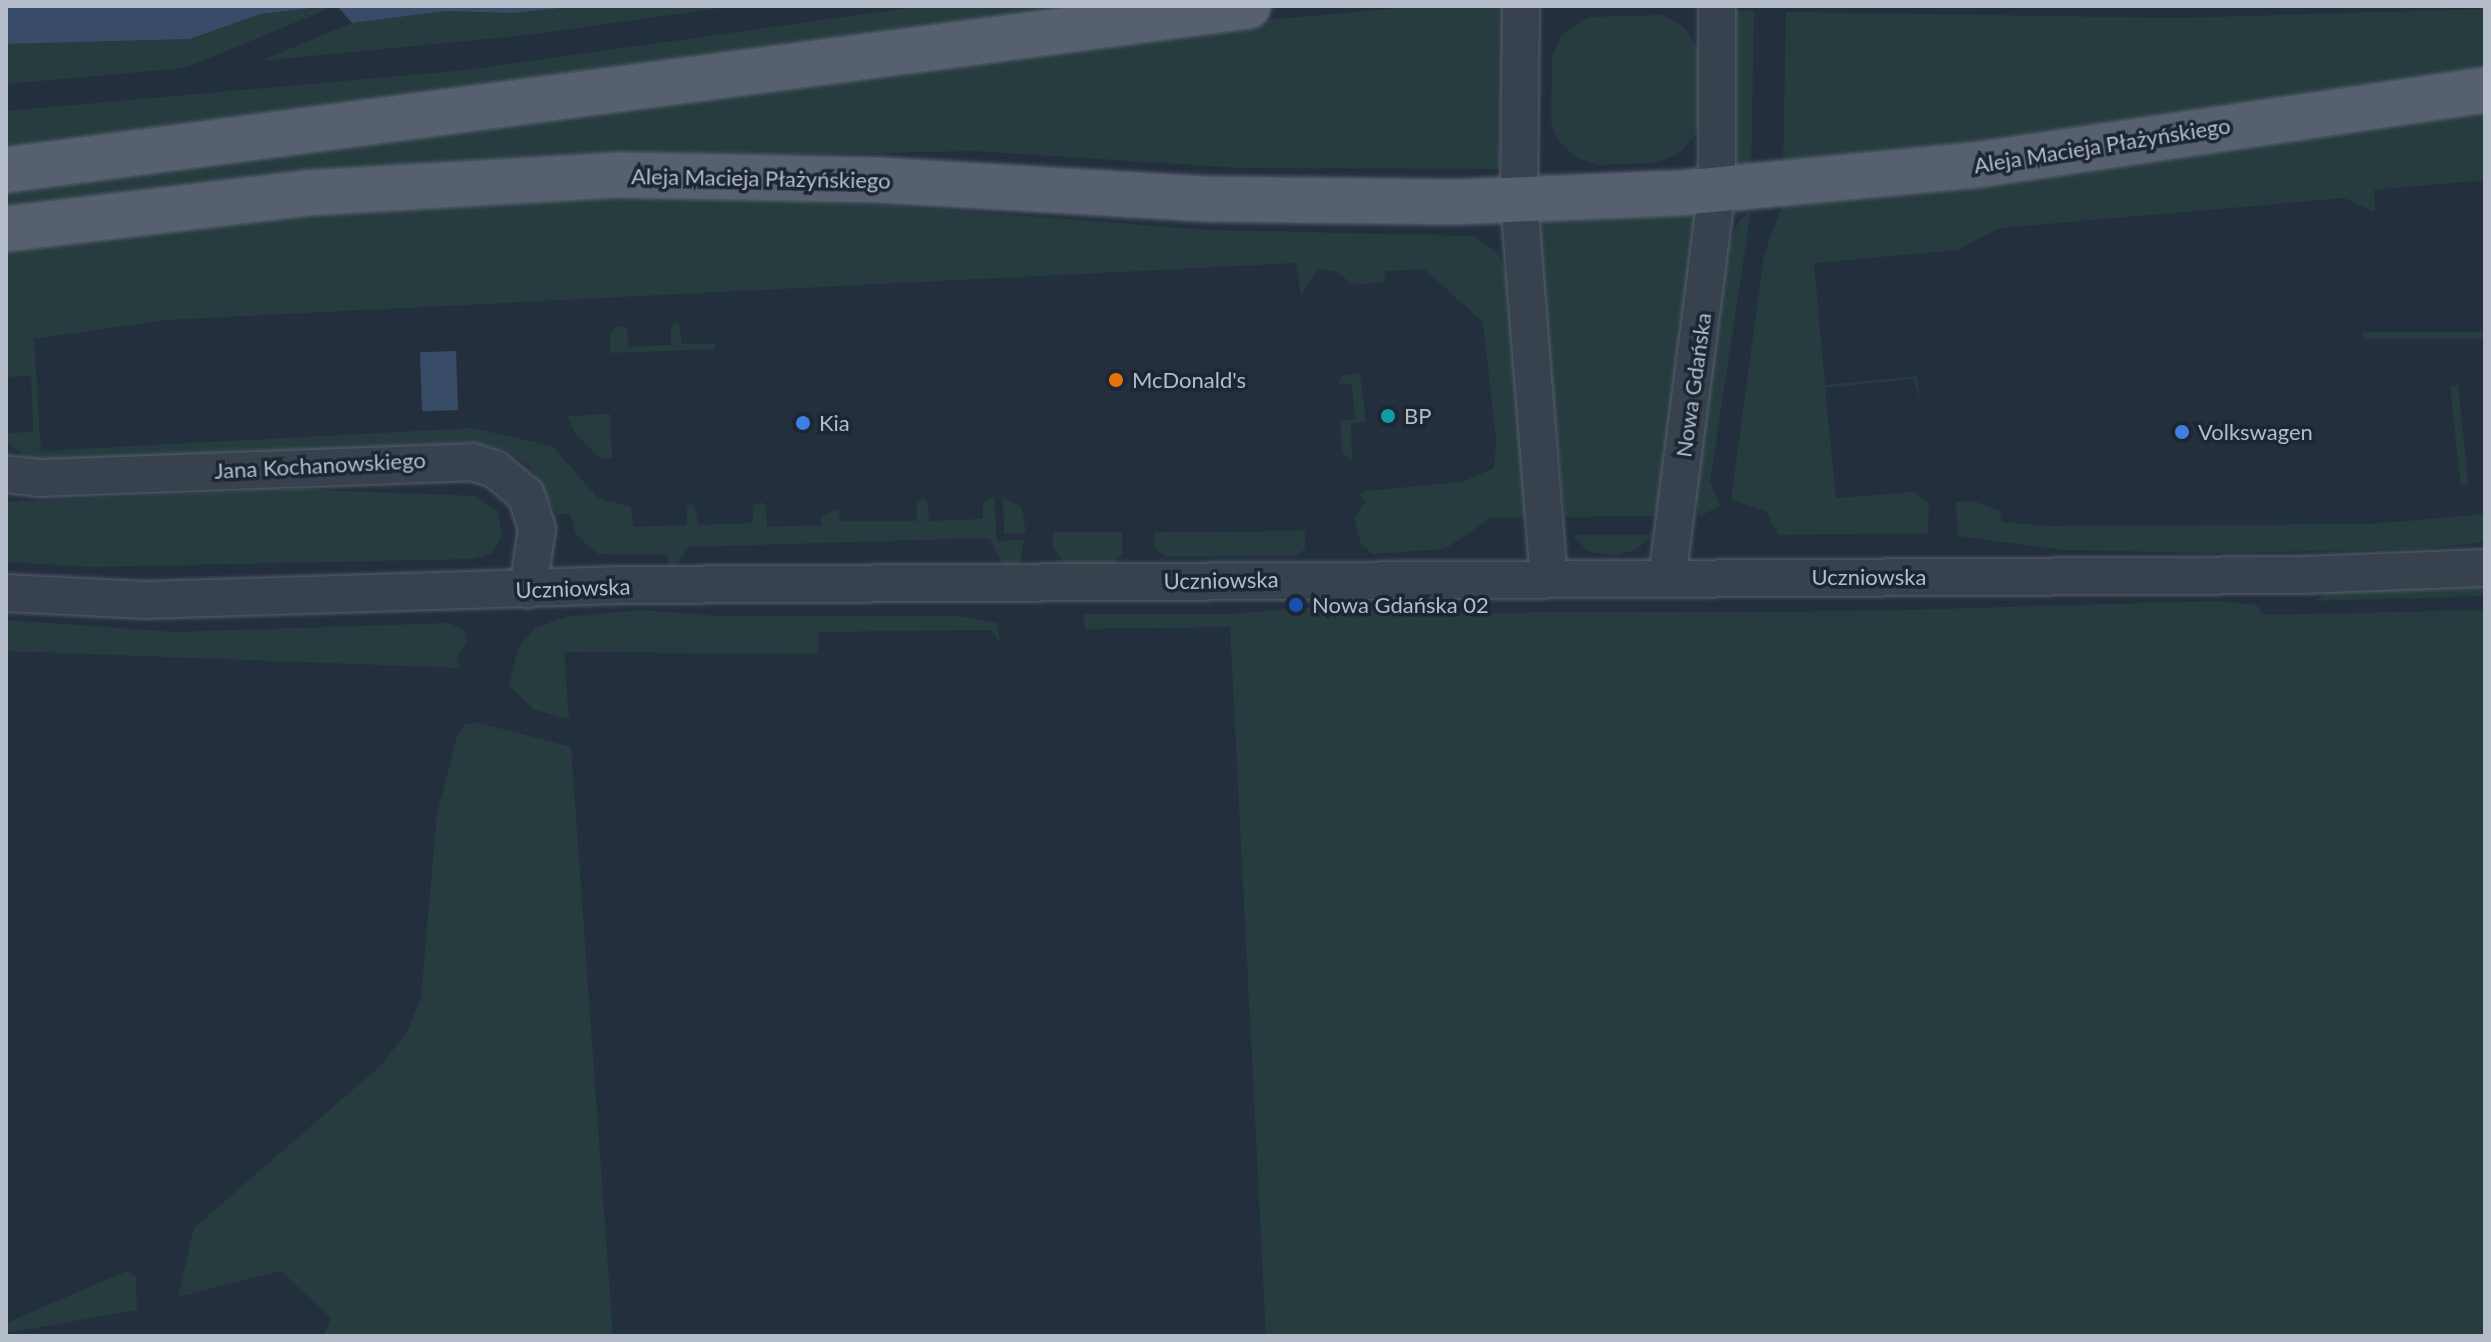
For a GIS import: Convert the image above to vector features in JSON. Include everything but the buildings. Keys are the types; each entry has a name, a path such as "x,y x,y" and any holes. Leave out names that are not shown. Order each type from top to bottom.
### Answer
{"main road":[{"path":"6,170 1248,6"},
{"name":"Aleja Macieja Płażyńskiego","path":"6,229 306,193 620,175 877,180 1210,199 1519,200 1717,191 1983,164 2485,90"}],"street":[{"path":"1521,6 1519,200 1549,579"},
{"path":"1717,6 1717,191"},
{"name":"Nowa Gdańska","path":"1667,579 1717,191"},
{"name":"Jana Kochanowskiego","path":"6,474 40,478 472,462 495,469 526,495 537,529 528,589"},
{"name":"Uczniowska","path":"6,593 146,600 528,589 2300,575 2485,568"}],"green space":[{"path":"335,6 185,68 6,84 6,44 190,39 260,14"},
{"path":"580,6 735,6 527,35 260,61 352,23 446,11 513,13"},
{"path":"923,6 1101,6 6,154 6,111 466,70"},
{"path":"1422,6 1504,6 1499,169 1242,168 973,151 790,155 6,212 6,187 1200,26"},
{"path":"2485,9 2485,74 1783,170 1786,12 2179,18"},
{"path":"1735,11 1754,11 1751,173 1732,173"},
{"path":"1662,15 1684,27 1701,53 1700,123 1693,138 1677,155 1653,163 1600,165 1576,158 1558,140 1551,123 1552,56 1561,36 1589,17"},
{"path":"2485,107 2485,180 2374,190 2375,212 2344,198 2000,228 1957,250 1814,263 1825,385 1917,376 1920,401 1913,379 1825,388 1836,498 1914,492 1929,504 1928,533 1778,535 1766,511 1731,500 1764,255 1783,203"},
{"path":"762,196 1210,230 1474,236 1498,253 1507,274 1530,517 1491,518 1445,549 1372,554 1361,544 1354,518 1365,502 1360,494 1365,491 1462,482 1494,468 1496,440 1483,322 1424,269 1386,271 1384,282 1353,285 1337,272 1318,269 1301,296 1296,263 167,320 34,339 41,451 472,428 552,446 598,498 631,507 633,527 687,525 687,506 694,503 699,525 753,523 753,506 760,502 766,505 767,527 821,525 821,516 839,509 840,521 917,521 917,503 923,499 928,503 929,521 983,519 983,502 994,497 997,541 1024,540 1020,561 1012,567 1003,565 991,540 985,538 689,547 674,568 669,568 668,555 598,554 576,535 570,513 557,515 529,466 503,449 471,442 153,459 30,460 7,443 6,433 33,432 31,376 6,377 6,246 474,197"},
{"path":"1751,211 1710,481 1720,506 1700,516 1695,500 1728,246 1739,221"},
{"path":"1697,212 1658,516 1565,517 1536,222 1539,218"},
{"path":"678,323 682,344 715,344 715,349 610,353 610,333 617,326 627,327 628,347 671,345 671,326"},
{"path":"2363,332 2485,332 2485,339 2363,339"},
{"path":"1360,373 1366,422 1351,424 1352,462 1342,453 1340,421 1355,419 1352,385 1338,383 1342,376"},
{"path":"2458,385 2468,484 2460,485 2450,386"},
{"path":"610,414 612,458 601,459 574,432 568,416"},
{"path":"296,489 475,496 498,512 502,535 492,553 473,559 93,567 6,562 6,502"},
{"path":"1003,497 1022,508 1026,533 1004,534"},
{"path":"1973,501 2000,511 2002,522 2046,526 2372,524 2485,514 2485,542 2422,549 2213,553 2063,550 1958,536 1956,502"},
{"path":"1305,531 1305,549 1296,556 1166,557 1154,546 1155,532"},
{"path":"1053,532 1122,532 1122,554 1110,566 1067,567 1053,547"},
{"path":"1572,535 1652,535 1636,550 1614,556 1588,551"},
{"path":"2485,583 2485,596 2315,601 2331,589"},
{"path":"2216,601 2256,605 2265,615 2485,610 2485,1336 1266,1336 1230,627 1085,629 1084,614 1230,614 1316,607 1432,613 1866,611"},
{"path":"640,610 720,616 958,616 997,623 1000,643 991,630 819,632 818,654 564,652 569,719 535,710 509,686 518,648 535,628 566,617"},
{"path":"6,620 175,632 449,623 464,630 467,642 456,659 461,668 6,651"},
{"path":"479,723 571,747 613,1336 323,1336 331,1318 281,1271 178,1297 194,1228 380,1066 406,1034 421,998 437,813 458,733 466,724"},
{"path":"127,1271 136,1277 137,1310 6,1333 6,1323"}],"water":[{"path":"6,6 330,6 260,14 190,39 6,44"},
{"path":"337,6 580,6 513,13 446,11 352,23"},
{"path":"456,351 458,410 422,411 420,352"}],"place":[{"name":"McDonald's","path":"1116,380"},
{"name":"BP","path":"1388,416"},
{"name":"Kia","path":"803,423"},
{"name":"Volkswagen","path":"2182,432"},
{"name":"Nowa Gdańska 02","path":"1296,605"}]}
